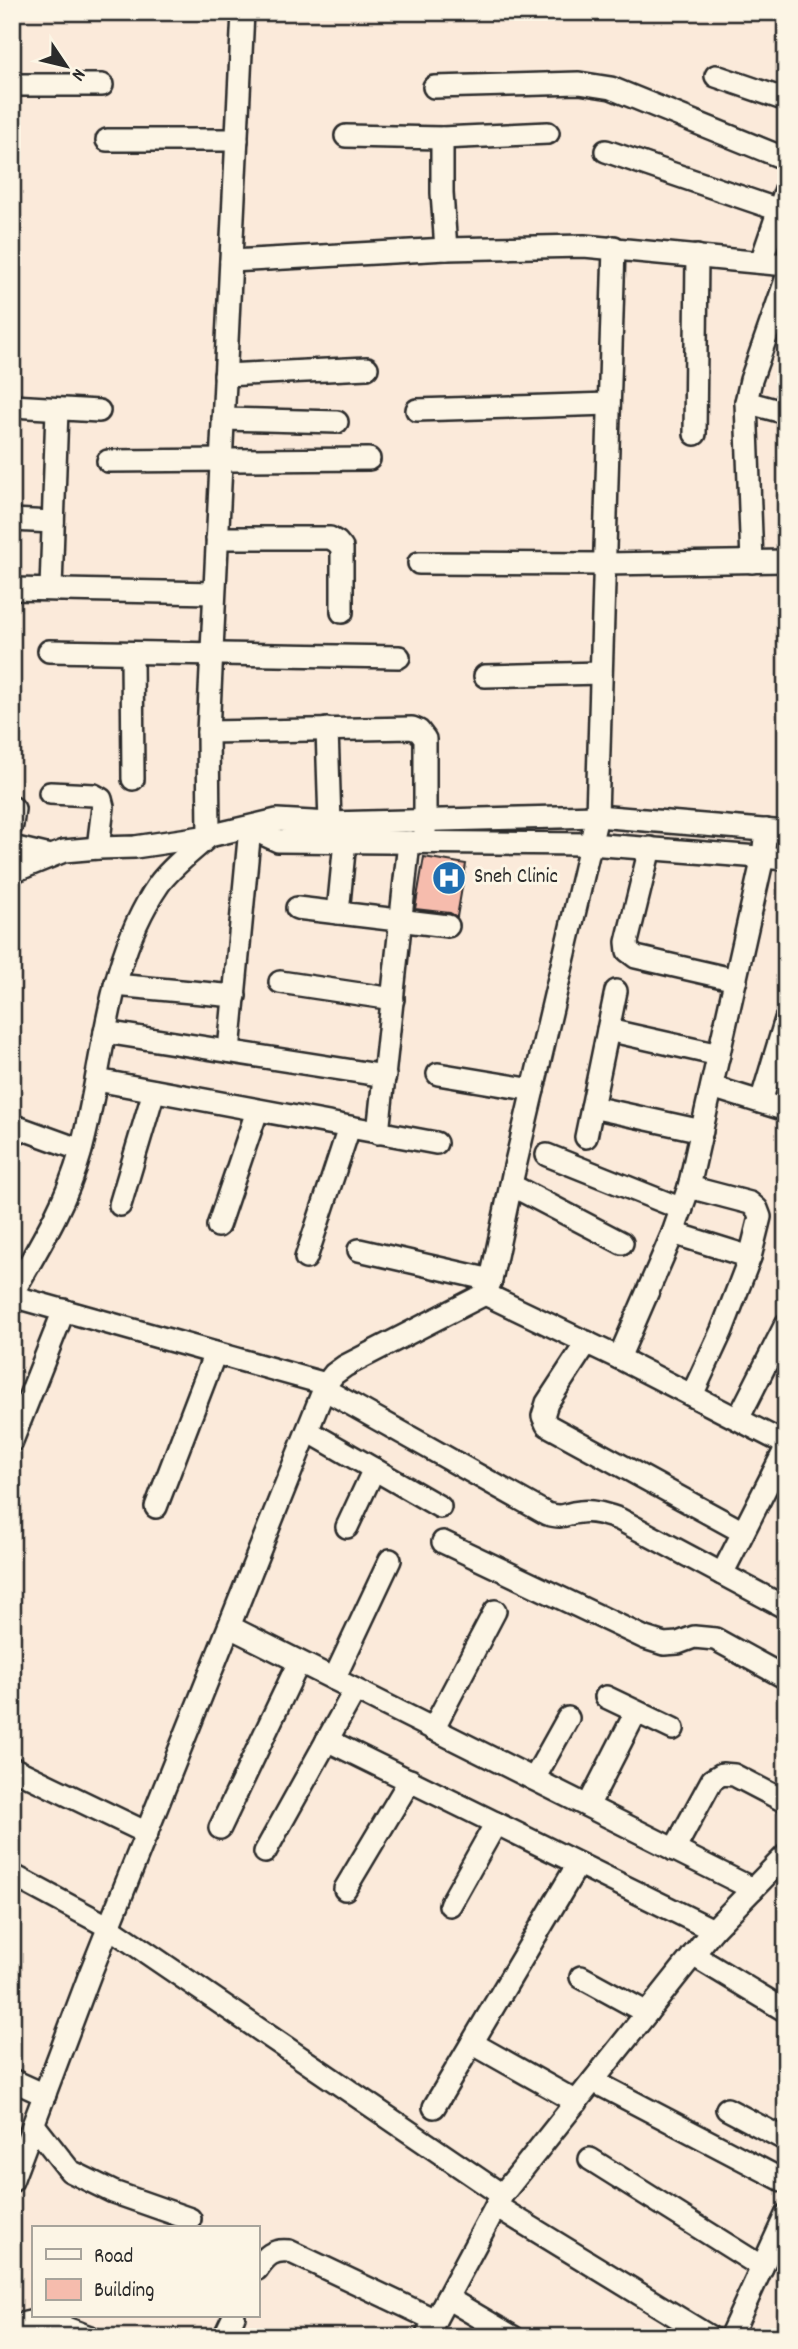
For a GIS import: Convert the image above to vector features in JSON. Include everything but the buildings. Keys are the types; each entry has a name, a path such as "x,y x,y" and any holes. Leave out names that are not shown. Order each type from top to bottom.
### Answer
{"street":[{"path":"243,12 211,655 208,732 209,836 161,882 135,927 109,1003 97,1080 81,1150 61,1201 12,1295 325,1387 547,1514 561,1518 578,1511 619,1518 786,1608"},
{"path":"716,76 786,100"},
{"path":"434,87 579,83 611,88 786,159"},
{"path":"12,85 102,85"},
{"path":"346,136 442,138 548,133"},
{"path":"442,138 446,249"},
{"path":"107,140 237,140"},
{"path":"606,151 779,210"},
{"path":"761,262 786,189"},
{"path":"231,261 446,249 584,246 786,265"},
{"path":"12,2181 109,1927 325,1387 334,1374 345,1366 488,1287 597,816 614,247"},
{"path":"695,434 697,256"},
{"path":"752,562 746,402 751,380 786,280"},
{"path":"225,375 367,369"},
{"path":"746,402 786,413"},
{"path":"418,410 609,404"},
{"path":"12,406 99,411"},
{"path":"51,589 57,409"},
{"path":"223,419 337,422"},
{"path":"108,461 369,459"},
{"path":"12,520 53,522"},
{"path":"217,538 330,538 337,542 342,548 342,612"},
{"path":"419,563 786,561"},
{"path":"12,589 214,593"},
{"path":"49,651 399,657"},
{"path":"132,653 133,779"},
{"path":"485,676 601,673"},
{"path":"208,732 412,728 425,738 420,835 401,921 378,1133"},
{"path":"327,729 330,823"},
{"path":"50,793 94,795 101,799 103,807 98,848"},
{"path":"12,807 12,825"},
{"path":"250,828 278,841 345,841 597,816 776,831 763,857 689,1187 673,1233 619,1358"},
{"path":"12,872 64,851 135,848 250,828 277,820 330,823 420,835 590,844 786,859"},
{"path":"229,1051 250,828"},
{"path":"338,913 345,841"},
{"path":"12,847 50,856"},
{"path":"650,848 627,942 628,951 636,957 736,980"},
{"path":"297,908 449,926"},
{"path":"280,982 393,999"},
{"path":"115,985 235,996"},
{"path":"586,1137 616,991"},
{"path":"761,1102 786,1019"},
{"path":"608,1030 719,1055"},
{"path":"104,1032 385,1076"},
{"path":"438,1074 533,1090"},
{"path":"97,1080 436,1143"},
{"path":"712,1087 786,1110"},
{"path":"120,1205 154,1091"},
{"path":"592,1107 702,1132"},
{"path":"218,1226 257,1111"},
{"path":"12,1125 81,1150"},
{"path":"306,1258 349,1128"},
{"path":"547,1155 682,1209"},
{"path":"511,1185 622,1243"},
{"path":"689,1187 750,1203 757,1209 760,1217 750,1257 722,1330 692,1395"},
{"path":"673,1233 750,1257"},
{"path":"359,1250 488,1287 786,1446 722,1574"},
{"path":"12,1441 64,1310"},
{"path":"738,1419 786,1324"},
{"path":"587,1342 547,1403 543,1416 547,1425 743,1532"},
{"path":"156,1507 215,1353"},
{"path":"309,1431 440,1507"},
{"path":"347,1527 374,1469"},
{"path":"443,1542 645,1638 664,1644 678,1643 694,1637 715,1639 786,1678"},
{"path":"334,1679 390,1560"},
{"path":"433,1728 495,1611"},
{"path":"230,1627 753,1889"},
{"path":"220,1828 299,1662"},
{"path":"265,1852 355,1689"},
{"path":"606,1697 673,1729"},
{"path":"588,1806 636,1712"},
{"path":"534,1779 568,1718"},
{"path":"327,1740 713,1930"},
{"path":"12,1768 147,1833"},
{"path":"674,1850 712,1780 722,1774 733,1775 786,1802"},
{"path":"345,1889 410,1780"},
{"path":"450,1905 496,1823"},
{"path":"259,2266 266,2256 279,2250 289,2251 430,2328 499,2201 713,1930 786,1854"},
{"path":"434,2107 578,1864"},
{"path":"12,1875 109,1927 499,2201 710,2337"},
{"path":"693,1955 786,2011"},
{"path":"581,1977 647,2013"},
{"path":"472,2043 577,2102"},
{"path":"12,2080 45,2095"},
{"path":"593,2081 786,2182"},
{"path":"727,2109 786,2140"},
{"path":"33,2125 70,2171 113,2192 190,2219"},
{"path":"590,2159 762,2267"},
{"path":"730,2337 762,2267 779,2247 786,2215"},
{"path":"447,2298 513,2337"},
{"path":"224,2337 233,2318"},
{"path":"12,2329 24,2321 37,2328 90,2337"}],"place":[{"name":"Sneh Clinic","path":"449,878"}]}
